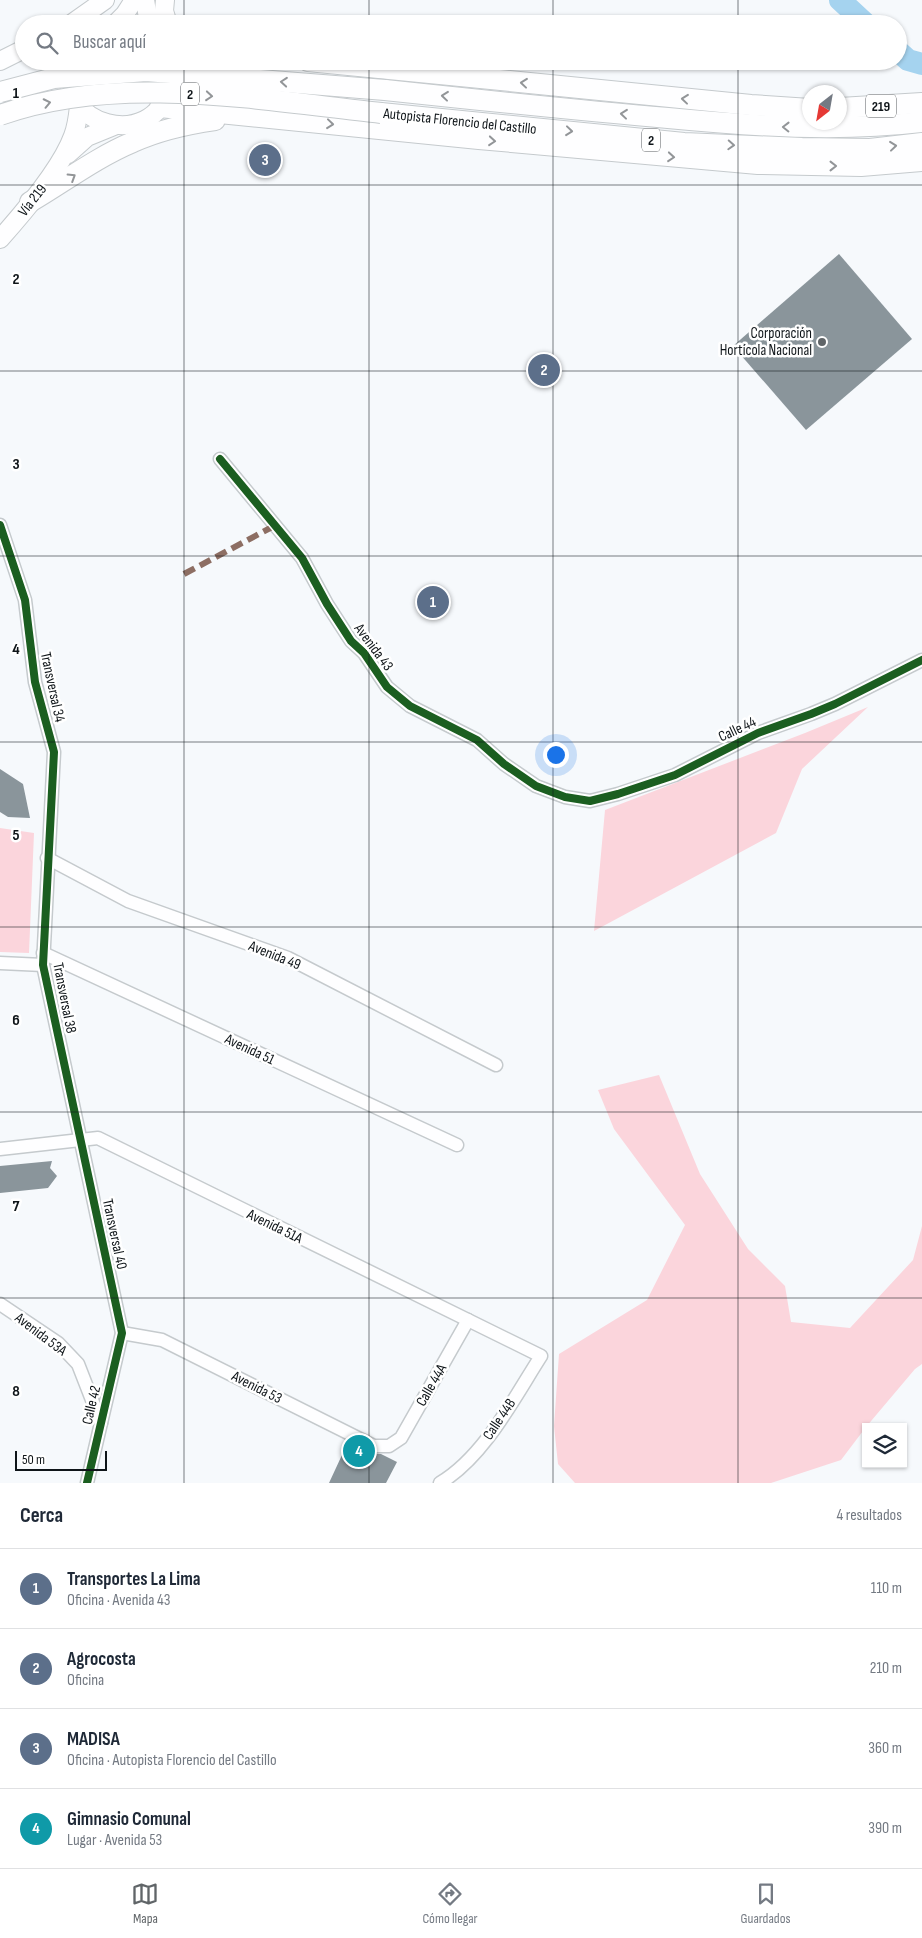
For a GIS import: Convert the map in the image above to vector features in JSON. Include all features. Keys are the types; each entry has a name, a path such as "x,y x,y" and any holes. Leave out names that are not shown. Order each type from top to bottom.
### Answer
{"highway":[{"path":"399,70 802,108"},
{"name":"Autopista Florencio del Castillo","path":"0,92 54,78 146,71 384,90 640,116 777,126 863,128 922,122"},
{"name":"Autopista Florencio del Castillo","path":"0,115 15,109 57,100 94,95 158,92 259,100 684,143 870,149 922,143"},
{"name":"219","path":"847,108 922,103"},
{"path":"160,107 758,164 860,166 922,161"},
{"name":"2","path":"30,202 108,154 133,141 159,132 219,119 282,120"}],"main road":[{"path":"84,15 105,0"},
{"path":"124,15 134,0"},
{"path":"145,0 148,15"},
{"path":"165,0 165,15"},
{"path":"0,61 15,54"},
{"path":"0,65 15,62"},
{"path":"69,70 68,78 71,92 79,106 94,119 114,126"},
{"path":"160,107 167,95 171,80 170,70"},
{"name":"Vía 219","path":"3,235 62,159 73,136 79,106"},
{"name":"Vía 219","path":"62,159 87,137 114,126 131,125 147,118 160,107"}],"street":[{"name":"Avenida 43","path":"220,459 302,558 327,604 351,641 364,654 387,686 410,706 477,740 504,764 536,786 559,795"},
{"name":"Transversal 34","path":"0,525 24,600 35,682 54,752 47,858"},
{"name":"Calle 44","path":"559,795 590,801 675,775 758,733 835,704 922,660"},
{"name":"Transversal 38","path":"47,858 43,959 80,1140"},
{"name":"Avenida 49","path":"47,858 128,901 288,958 496,1065"},
{"name":"Avenida 51","path":"0,963 43,959 457,1145"},
{"name":"Avenida 51A","path":"0,1149 98,1138 541,1356"},
{"name":"Transversal 40","path":"80,1140 122,1333"},
{"name":"Avenida 53A","path":"0,1304 58,1344 78,1364 101,1424"},
{"name":"Calle 44A","path":"390,1446 401,1438 468,1320"},
{"name":"Calle 42","path":"87,1483 122,1333"},
{"name":"Avenida 53","path":"122,1333 162,1340 374,1446 390,1446"},
{"name":"Calle 44B","path":"445,1480 478,1450 541,1356"}],"shaded area":[{"path":"868,707 802,769 776,833 594,931 605,810"},
{"path":"0,828 34,833 29,953 0,952"},
{"path":"659,1075 700,1174 748,1249 785,1286 791,1322 850,1328 913,1260 922,1226 922,1364 915,1369 869,1423 862,1423 862,1432 841,1460 771,1483 575,1483 558,1464 554,1426 559,1354 647,1300 685,1225 614,1129 598,1090"}],"building":[{"name":"Corporación Hortícola Nacional","path":"839,254 912,339 806,430 733,346"},
{"path":"0,769 23,784 30,818 8,817 0,812"},
{"path":"52,1161 50,1168 57,1176 48,1188 0,1193 0,1166"},
{"path":"348,1442 370,1453 381,1454 397,1462 386,1483 329,1483"}],"waterway":[{"path":"840,0 856,15"},
{"path":"907,59 922,64"}],"marked path":[{"path":"184,574 274,526"}],"cycle path":[{"path":"220,459 302,558 327,604 351,641 364,653 387,687 410,706 477,740 504,764 536,786 565,797 590,801 675,775 758,733 835,704 922,660"},
{"path":"0,525 25,600 35,682 54,752 43,965 122,1333 87,1483"}],"place":[{"name":"MADISA","path":"265,160"},
{"name":"Corporación Hortícola Nacional","path":"822,342"},
{"name":"Agrocosta","path":"544,370"},
{"name":"Transportes La Lima","path":"433,602"},
{"name":"Gimnasio Comunal","path":"359,1451"}]}
